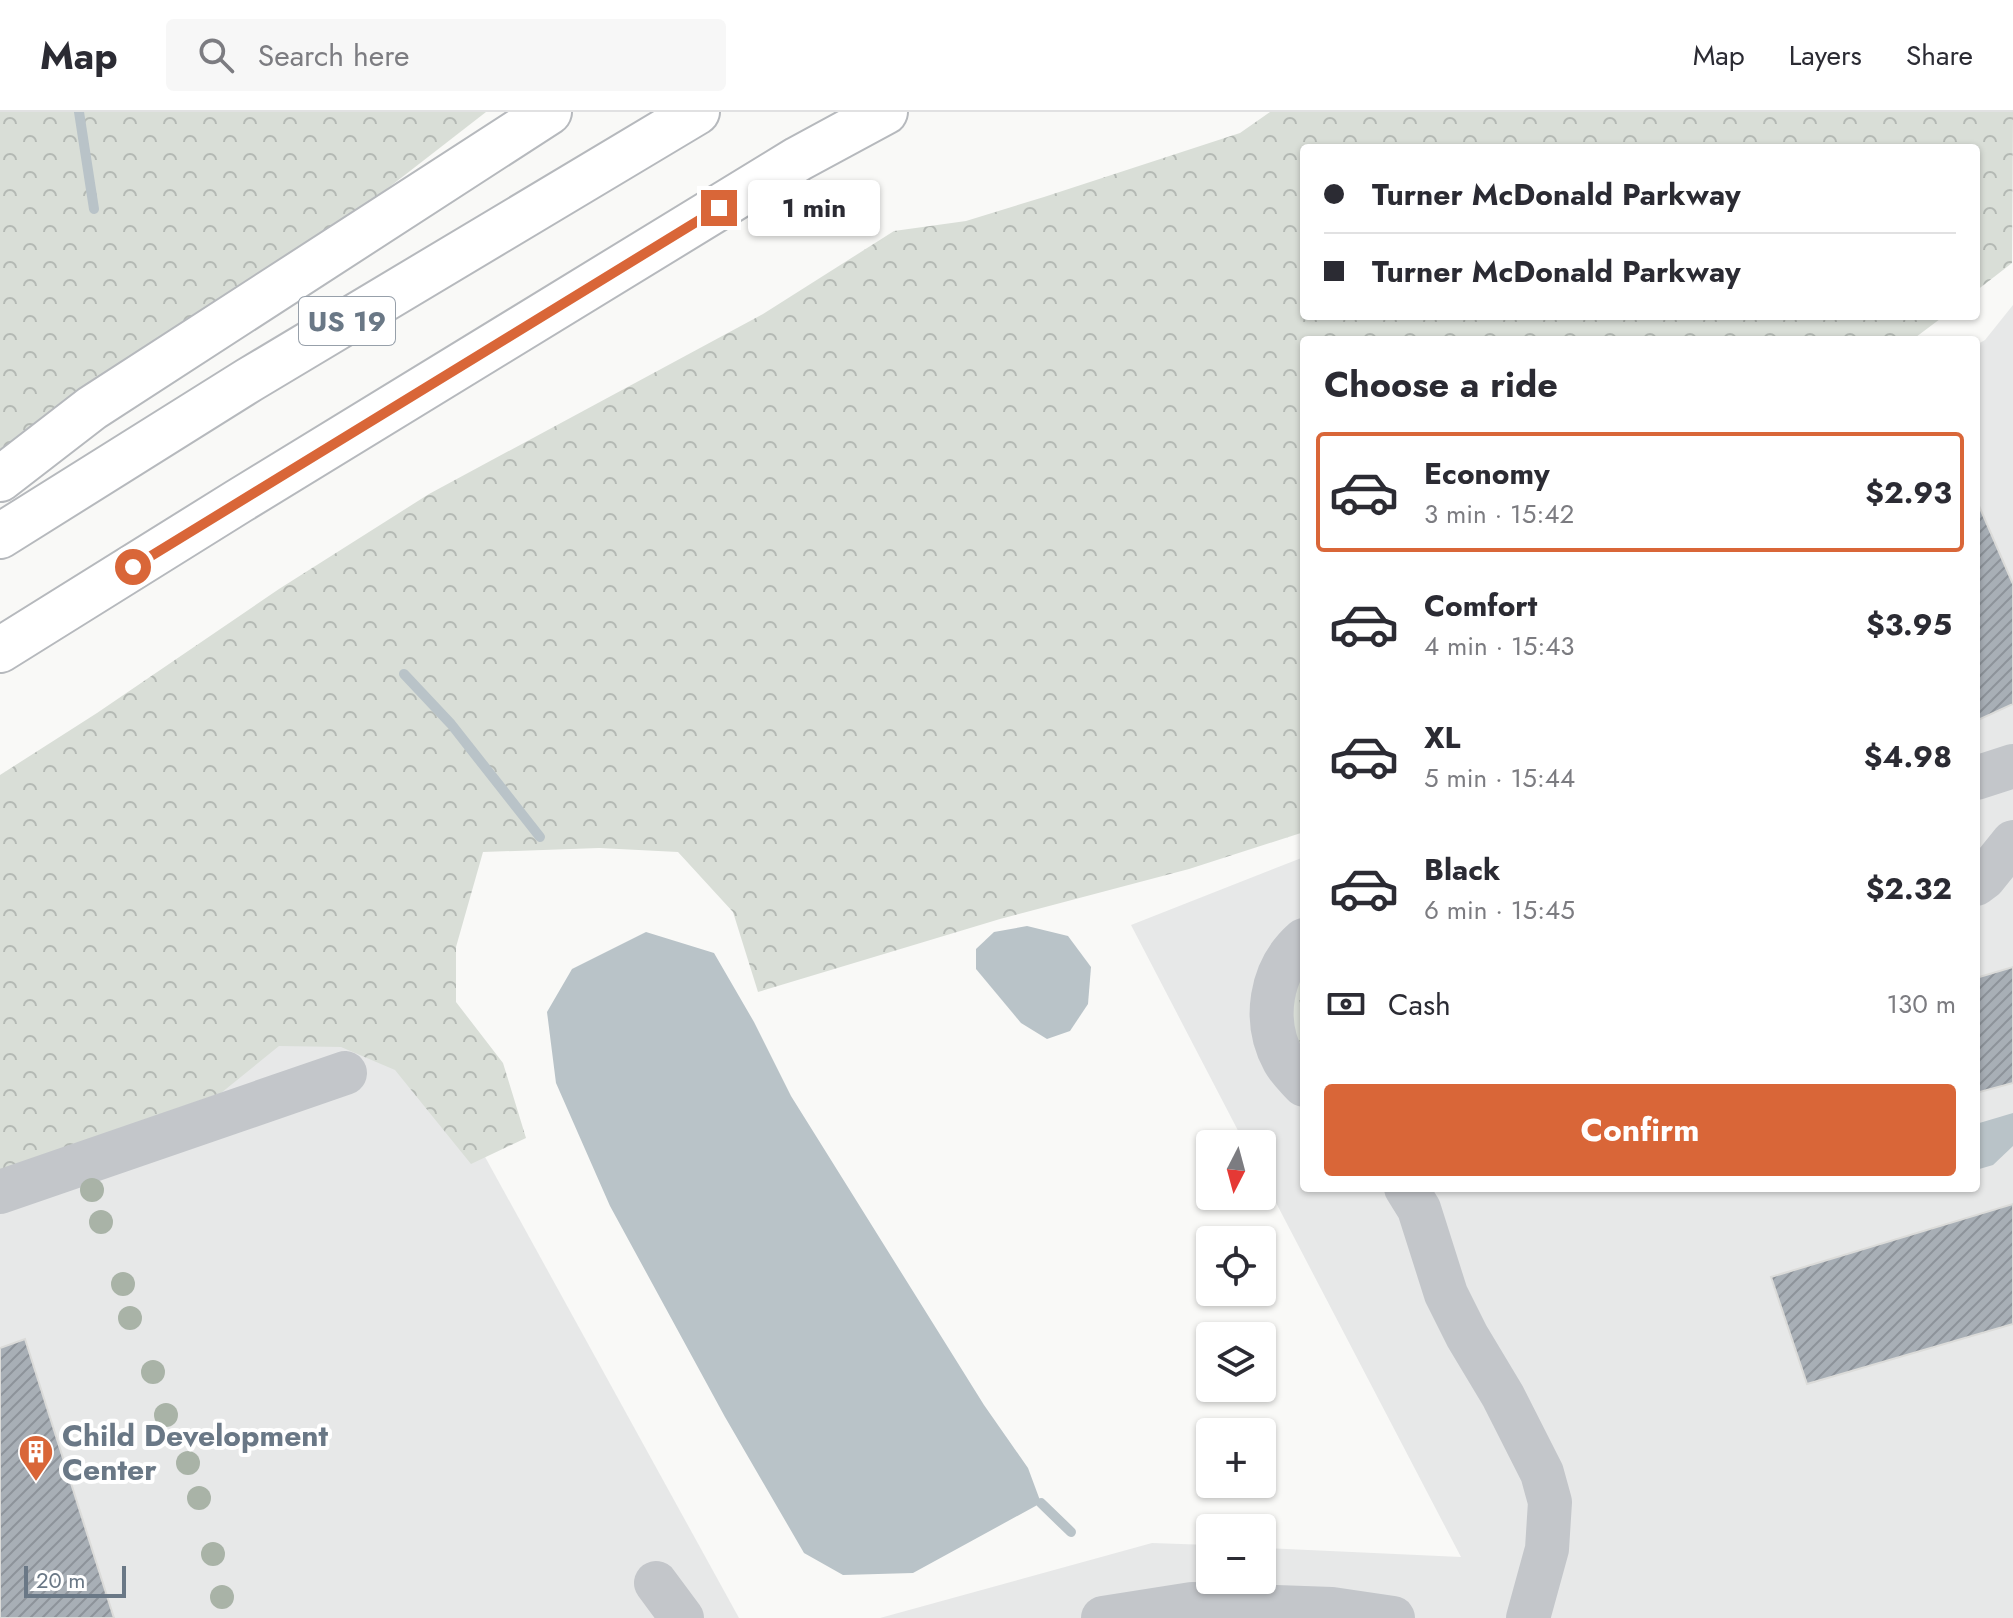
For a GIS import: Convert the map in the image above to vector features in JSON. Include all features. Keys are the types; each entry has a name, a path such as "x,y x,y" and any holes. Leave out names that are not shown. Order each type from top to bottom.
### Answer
{"highway":[{"path":"0,479 92,408 549,112"},
{"name":"US 19","path":"0,536 263,372 697,112"},
{"path":"0,650 798,159 885,112"}],"street":[{"path":"1980,777 2013,766"},
{"path":"1980,881 2013,842"},
{"path":"1300,944 1278,975 1271,1004 1273,1034 1285,1063 1300,1080"},
{"path":"0,1192 345,1073"},
{"path":"1415,1195 1446,1294 1542,1473 1550,1502 1547,1549 1528,1618"},
{"path":"656,1583 682,1618"},
{"path":"1103,1618 1192,1604 1332,1609 1393,1618"}],"shaded area":[{"path":"2013,305 2013,1618 880,1618 1152,1543 1196,1545 1196,1594 1276,1594 1276,1549 1461,1557 1276,1203 1276,1130 1238,1130 1131,925 1300,859 1300,1192 1980,1192 1980,343"},
{"path":"1027,926 1068,936 1091,967 1088,1004 1070,1031 1047,1039 1021,1023 976,969 976,949 994,932"},
{"path":"646,932 714,953 754,1022 791,1096 984,1405 1028,1468 1041,1503 913,1573 843,1575 804,1553 725,1417 610,1206 556,1083 547,1012 572,969"},
{"path":"375,957 739,1618 0,1618 0,1123"},
{"path":"2013,1113 2013,1146 1993,1165 1980,1169 1980,1123"}],"green space":[{"path":"0,112 486,112 325,237 0,452"},
{"path":"1270,112 2013,112 2012,263 1980,288 1980,144 1300,144 1300,320 1939,320 1917,336 1300,336 1300,833 1189,869 1000,919 758,992 733,912 678,852 599,848 483,852 456,947 456,1002 503,1063 526,1138 471,1164 395,1070 341,1047 279,1046 221,1093 0,1170 0,775 279,589 429,494 763,314 894,231 966,221 1240,133"},
{"path":"1300,975 1300,1052 1292,1037 1293,989"}],"building":[{"path":"1980,508 2013,584 2013,704 1980,719"},
{"path":"2013,967 2013,1083 1980,1092 1980,977"},
{"path":"2013,1204 2013,1324 1807,1384 1771,1277"},
{"name":"Child Development Center","path":"25,1339 114,1618 0,1618 0,1348"}],"waterway":[{"path":"79,112 94,209"},
{"path":"404,674 451,724 540,837"},
{"path":"1041,1503 1071,1532"}],"place":[{"name":"Child Development Center","path":"36,1483"}],"route":[{"path":"133,567 719,208"}]}
